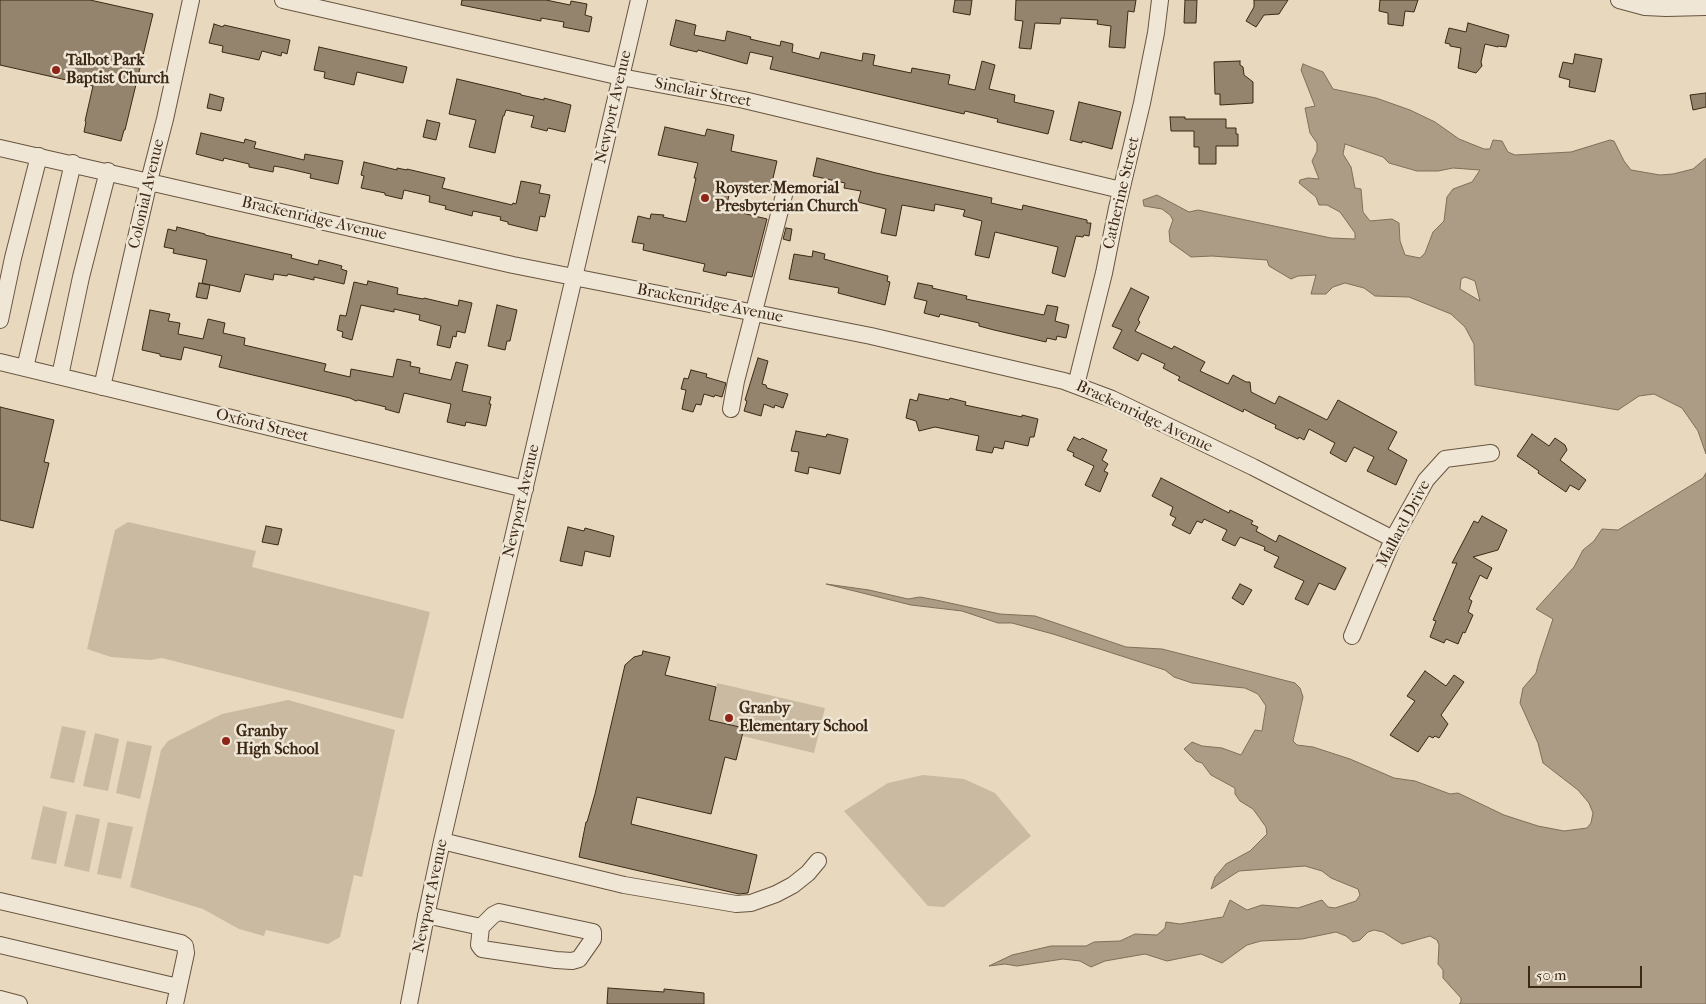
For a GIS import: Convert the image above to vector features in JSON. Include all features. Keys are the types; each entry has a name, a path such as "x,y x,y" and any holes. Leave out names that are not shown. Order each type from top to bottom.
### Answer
{"street":[{"name":"Colonial Avenue","path":"102,387 191,0"},
{"name":"Sinclair Street","path":"283,0 621,77 744,100 1121,190"},
{"name":"Newport Avenue","path":"409,1004 442,841 639,0"},
{"name":"Catherine Street","path":"1076,384 1104,273 1121,190 1142,103 1156,33 1160,0"},
{"path":"1619,0 1645,7 1706,7"},
{"name":"Brackenridge Avenue","path":"0,148 73,163 513,265 871,336 1076,384 1112,399 1253,467 1393,539"},
{"path":"0,320 13,258 39,156"},
{"path":"25,368 73,163"},
{"path":"60,376 108,172"},
{"path":"731,409 736,382 784,195"},
{"name":"Oxford Street","path":"0,362 524,489"},
{"name":"Mallard Drive","path":"1352,636 1393,539 1426,480 1445,459 1490,453"},
{"path":"442,841 624,885 736,904 750,903 776,894 793,885 818,861"},
{"path":"0,901 181,943 185,946 186,953 175,1004"},
{"path":"499,912 593,932 594,939 579,959 572,961 556,960 482,949 479,945 481,927 493,915 499,912"},
{"path":"426,915 481,927"},
{"path":"0,945 178,988"},
{"path":"0,999 20,1004"}],"shaded area":[{"path":"1303,64 1323,72 1333,89 1376,98 1410,110 1435,122 1459,139 1484,149 1490,149 1493,140 1502,141 1508,152 1515,155 1571,152 1610,140 1614,141 1631,170 1660,175 1693,169 1706,158 1706,454 1698,431 1682,408 1654,394 1639,396 1618,410 1475,385 1474,344 1465,327 1451,314 1409,297 1375,296 1364,288 1345,283 1333,287 1326,294 1311,294 1316,275 1298,276 1291,279 1269,266 1267,260 1212,256 1191,257 1170,242 1169,231 1173,220 1170,215 1162,209 1144,206 1143,200 1157,195 1189,212 1198,210 1331,238 1355,239 1355,233 1340,212 1327,205 1319,205 1316,197 1299,183 1300,180 1308,178 1319,179 1312,161 1317,151 1317,143 1310,133 1305,108 1315,106 1301,70","holes":["1345,144 1383,157 1389,163 1417,171 1438,171 1453,168 1480,170 1472,182 1453,189 1447,197 1444,221 1433,232 1425,253 1420,258 1405,255 1400,241 1399,223 1392,219 1370,221 1363,212 1361,189 1355,188 1351,167 1343,154","1465,277 1475,281 1480,301 1460,289 1461,279"]},
{"path":"1706,473 1706,1004 1459,1004 1461,998 1443,978 1443,970 1438,964 1439,945 1437,940 1430,936 1402,944 1383,932 1374,930 1368,932 1360,940 1353,942 1346,936 1336,932 1302,939 1261,941 1247,945 1222,963 1201,954 1167,961 1145,954 1105,961 1091,967 1080,961 1063,959 1017,966 1005,964 989,966 1012,955 1051,946 1086,946 1094,942 1120,941 1135,934 1157,935 1165,928 1166,922 1180,924 1223,917 1230,900 1247,910 1262,905 1298,908 1322,900 1328,907 1335,908 1356,901 1360,895 1358,889 1331,878 1322,871 1305,866 1239,871 1211,889 1215,877 1226,864 1250,851 1267,834 1266,827 1253,809 1240,801 1235,794 1235,788 1211,775 1202,763 1196,761 1184,749 1192,742 1202,746 1222,748 1241,755 1255,730 1262,731 1266,706 1258,694 1245,688 1192,683 1174,677 1165,670 1053,634 1012,623 998,623 962,611 911,605 826,584 869,590 908,599 920,597 1000,614 1035,616 1126,647 1162,649 1295,683 1300,688 1303,697 1293,741 1297,745 1313,747 1350,759 1394,778 1415,781 1450,794 1458,793 1504,815 1538,826 1564,831 1587,828 1591,823 1593,813 1589,803 1578,790 1543,763 1538,743 1520,703 1523,688 1536,673 1553,619 1536,609 1574,567 1583,550 1594,541 1602,529 1618,530 1703,478"},
{"path":"128,522 256,551 252,567 430,612 403,719 162,658 150,660 111,657 87,649 115,530"},
{"path":"717,683 825,708 814,753 742,736 743,728 709,720"},
{"path":"288,700 395,730 362,877 354,875 340,937 328,944 266,930 264,936 239,929 203,909 130,887 161,750 168,741 222,714"},
{"path":"62,726 86,731 74,783 50,778"},
{"path":"95,733 119,739 108,791 83,786"},
{"path":"127,741 152,746 140,799 116,793"},
{"path":"923,775 964,779 995,793 1031,836 944,907 928,906 844,811 888,783"},
{"path":"43,806 67,812 56,864 31,859"},
{"path":"76,814 100,819 89,872 64,866"},
{"path":"108,822 133,827 121,879 97,874"}],"building":[{"name":"Talbot Park Baptist Church","path":"0,0 90,0 153,14 121,141 84,132 93,86 0,65"},
{"path":"462,0 546,0 570,5 571,1 587,4 585,15 592,17 589,32 563,27 564,22 541,18 541,21 461,5"},
{"path":"955,0 972,0 970,15 953,12"},
{"path":"1016,0 1136,0 1134,12 1128,11 1125,48 1109,47 1111,26 1097,24 1098,20 1061,18 1060,24 1035,23 1031,49 1019,48 1023,21 1015,20"},
{"path":"1185,0 1197,0 1196,23 1184,23"},
{"path":"1254,0 1288,0 1279,14 1264,15 1256,27 1246,21 1254,7"},
{"path":"1380,0 1418,0 1414,12 1405,11 1403,26 1388,24 1388,13 1379,11"},
{"path":"676,20 696,25 694,35 725,41 727,31 780,46 781,41 793,44 792,52 819,59 821,52 862,61 863,53 875,55 873,65 911,73 912,68 950,75 948,84 975,90 982,61 995,65 989,89 1015,95 1014,102 1054,111 1048,134 997,122 998,119 965,111 964,114 770,69 773,57 750,52 747,64 698,50 697,52 676,47 670,45"},
{"path":"1468,23 1509,35 1506,47 1485,44 1481,62 1482,66 1476,73 1458,68 1461,48 1445,43 1449,28 1466,32"},
{"path":"214,24 290,40 287,54 282,52 281,56 262,51 259,60 222,52 223,46 209,43"},
{"path":"319,47 407,67 403,83 357,72 354,85 324,78 325,72 314,70"},
{"path":"1575,54 1602,59 1595,92 1569,87 1570,80 1559,77 1563,62 1573,64"},
{"path":"1240,61 1244,75 1253,82 1253,103 1220,105 1220,94 1215,94 1214,62"},
{"path":"457,79 571,105 565,132 548,128 547,131 531,127 534,116 506,110 495,153 469,147 476,120 449,114"},
{"path":"1706,93 1706,107 1693,110 1690,95"},
{"path":"210,94 224,98 221,111 207,108"},
{"path":"1079,102 1121,112 1112,149 1082,141 1082,143 1070,140"},
{"path":"1170,117 1226,119 1226,128 1236,128 1238,146 1216,146 1216,164 1199,164 1199,147 1194,147 1194,131 1171,131"},
{"path":"427,120 440,123 436,140 423,137"},
{"name":"Royster Memorial Presbyterian Church","path":"665,127 705,136 707,129 734,135 731,151 777,161 770,191 763,189 762,193 731,186 726,209 767,219 752,277 727,272 726,276 703,271 705,264 643,250 644,244 632,242 638,216 650,219 651,214 664,215 663,217 686,222 698,163 658,155"},
{"path":"201,133 244,143 245,139 256,142 254,148 304,160 305,154 343,161 338,184 310,178 311,174 285,168 274,166 273,172 249,167 249,164 224,158 223,161 196,154"},
{"path":"817,158 992,198 991,203 1022,210 1023,205 1087,220 1087,223 1091,223 1089,236 1076,236 1065,277 1052,273 1058,247 995,232 989,258 975,255 982,221 963,216 965,210 935,204 934,211 902,205 896,236 881,233 886,209 858,202 861,191 844,188 845,183 813,176"},
{"path":"364,162 445,178 442,188 512,205 513,203 516,204 521,181 541,185 539,193 550,195 545,217 540,216 537,231 508,224 508,222 500,220 501,217 473,211 472,216 445,209 446,206 429,202 430,196 404,190 402,199 361,188 364,176 361,175"},
{"path":"177,227 292,255 291,258 318,265 319,260 342,266 341,269 347,271 344,284 314,277 314,280 288,274 287,276 274,274 273,280 245,274 240,292 202,283 207,260 173,253 174,249 164,247 168,229 176,231"},
{"path":"786,228 792,229 790,241 783,239"},
{"path":"813,251 825,254 824,259 888,276 887,281 890,282 885,305 838,293 839,288 789,279 794,254 812,257"},
{"path":"368,281 398,288 397,294 458,306 459,300 472,303 465,333 457,331 456,337 453,336 450,348 437,345 441,326 419,320 420,315 394,309 394,312 361,305 352,340 342,337 343,332 337,330 340,315 346,316 354,282 367,285"},
{"path":"199,283 210,285 207,299 196,297"},
{"path":"918,283 967,296 966,299 1044,315 1047,305 1058,307 1055,321 1069,325 1066,338 1057,336 1056,340 1047,338 1046,342 979,326 979,323 940,314 939,317 924,313 927,301 914,298"},
{"path":"1131,288 1149,297 1135,331 1172,349 1174,346 1205,362 1200,371 1228,384 1233,375 1246,382 1250,382 1251,392 1275,404 1279,396 1327,420 1338,400 1397,432 1388,449 1407,460 1396,485 1367,471 1374,457 1354,447 1346,462 1330,453 1335,443 1309,429 1304,440 1299,437 1298,439 1275,428 1276,425 1244,409 1243,412 1178,380 1180,377 1163,368 1165,364 1142,353 1138,361 1113,348 1122,330 1112,326"},
{"path":"497,305 517,310 510,341 507,341 505,350 488,346"},
{"path":"150,310 170,314 168,321 180,323 178,334 203,339 208,319 225,323 223,333 245,338 244,345 326,364 324,371 350,377 351,369 393,377 397,359 411,362 410,366 420,368 419,373 451,380 456,362 468,365 462,391 491,397 486,426 466,422 465,426 447,422 451,404 404,393 399,413 385,409 386,407 219,367 222,356 184,347 181,360 142,350"},
{"path":"758,358 768,361 762,384 766,385 767,388 788,394 783,408 775,405 774,408 764,404 761,416 744,411 747,401 745,400"},
{"path":"691,370 707,374 706,377 726,383 722,397 704,394 701,405 696,404 693,412 682,409 686,390 681,389 684,378 688,379"},
{"path":"919,394 949,400 950,398 966,402 965,405 1038,419 1034,437 1030,437 1028,446 1005,441 1003,449 994,447 992,453 976,450 979,436 935,427 919,431 916,421 906,418 910,399 917,401"},
{"path":"0,407 54,420 44,462 49,463 33,528 0,520"},
{"path":"796,431 826,437 827,434 848,439 840,474 809,467 808,474 795,471 799,452 791,451"},
{"path":"1532,434 1549,446 1555,438 1565,445 1567,450 1560,460 1586,480 1579,490 1570,485 1566,492 1517,456"},
{"path":"1074,437 1080,440 1082,438 1107,450 1102,460 1108,464 1104,471 1108,473 1100,492 1085,485 1094,466 1073,456 1074,453 1067,450"},
{"path":"1161,478 1229,513 1230,510 1253,521 1251,524 1258,527 1256,531 1276,542 1279,535 1346,568 1335,590 1319,583 1308,605 1295,599 1304,581 1274,567 1279,557 1264,550 1265,547 1240,537 1235,546 1222,540 1227,530 1204,519 1202,523 1197,521 1190,534 1172,525 1176,518 1170,515 1173,507 1152,496"},
{"path":"1482,516 1507,530 1498,550 1473,557 1492,568 1487,579 1480,575 1469,599 1472,601 1468,612 1473,615 1458,644 1446,639 1444,643 1430,637 1436,621 1433,620 1457,563 1452,563 1474,521 1478,523"},
{"path":"266,526 282,529 278,545 262,542"},
{"path":"568,527 584,531 585,528 614,536 610,557 585,551 582,566 560,561"},
{"path":"1240,584 1252,590 1243,605 1232,598"},
{"name":"Granby Elementary School","path":"643,651 670,657 665,675 716,687 709,720 744,728 736,760 725,757 711,814 637,797 631,824 757,855 748,893 739,894 579,857 625,665 634,657 642,655"},
{"path":"1425,671 1446,686 1454,675 1464,682 1441,715 1448,724 1439,738 1429,736 1418,752 1390,735 1415,701 1407,696"},
{"path":"608,988 664,992 664,989 704,993 704,1004 607,1004"}],"place":[{"name":"Talbot Park Baptist Church","path":"56,70"},
{"name":"Royster Memorial Presbyterian Church","path":"705,198"},
{"name":"Granby Elementary School","path":"729,718"},
{"name":"Granby High School","path":"226,741"}]}
